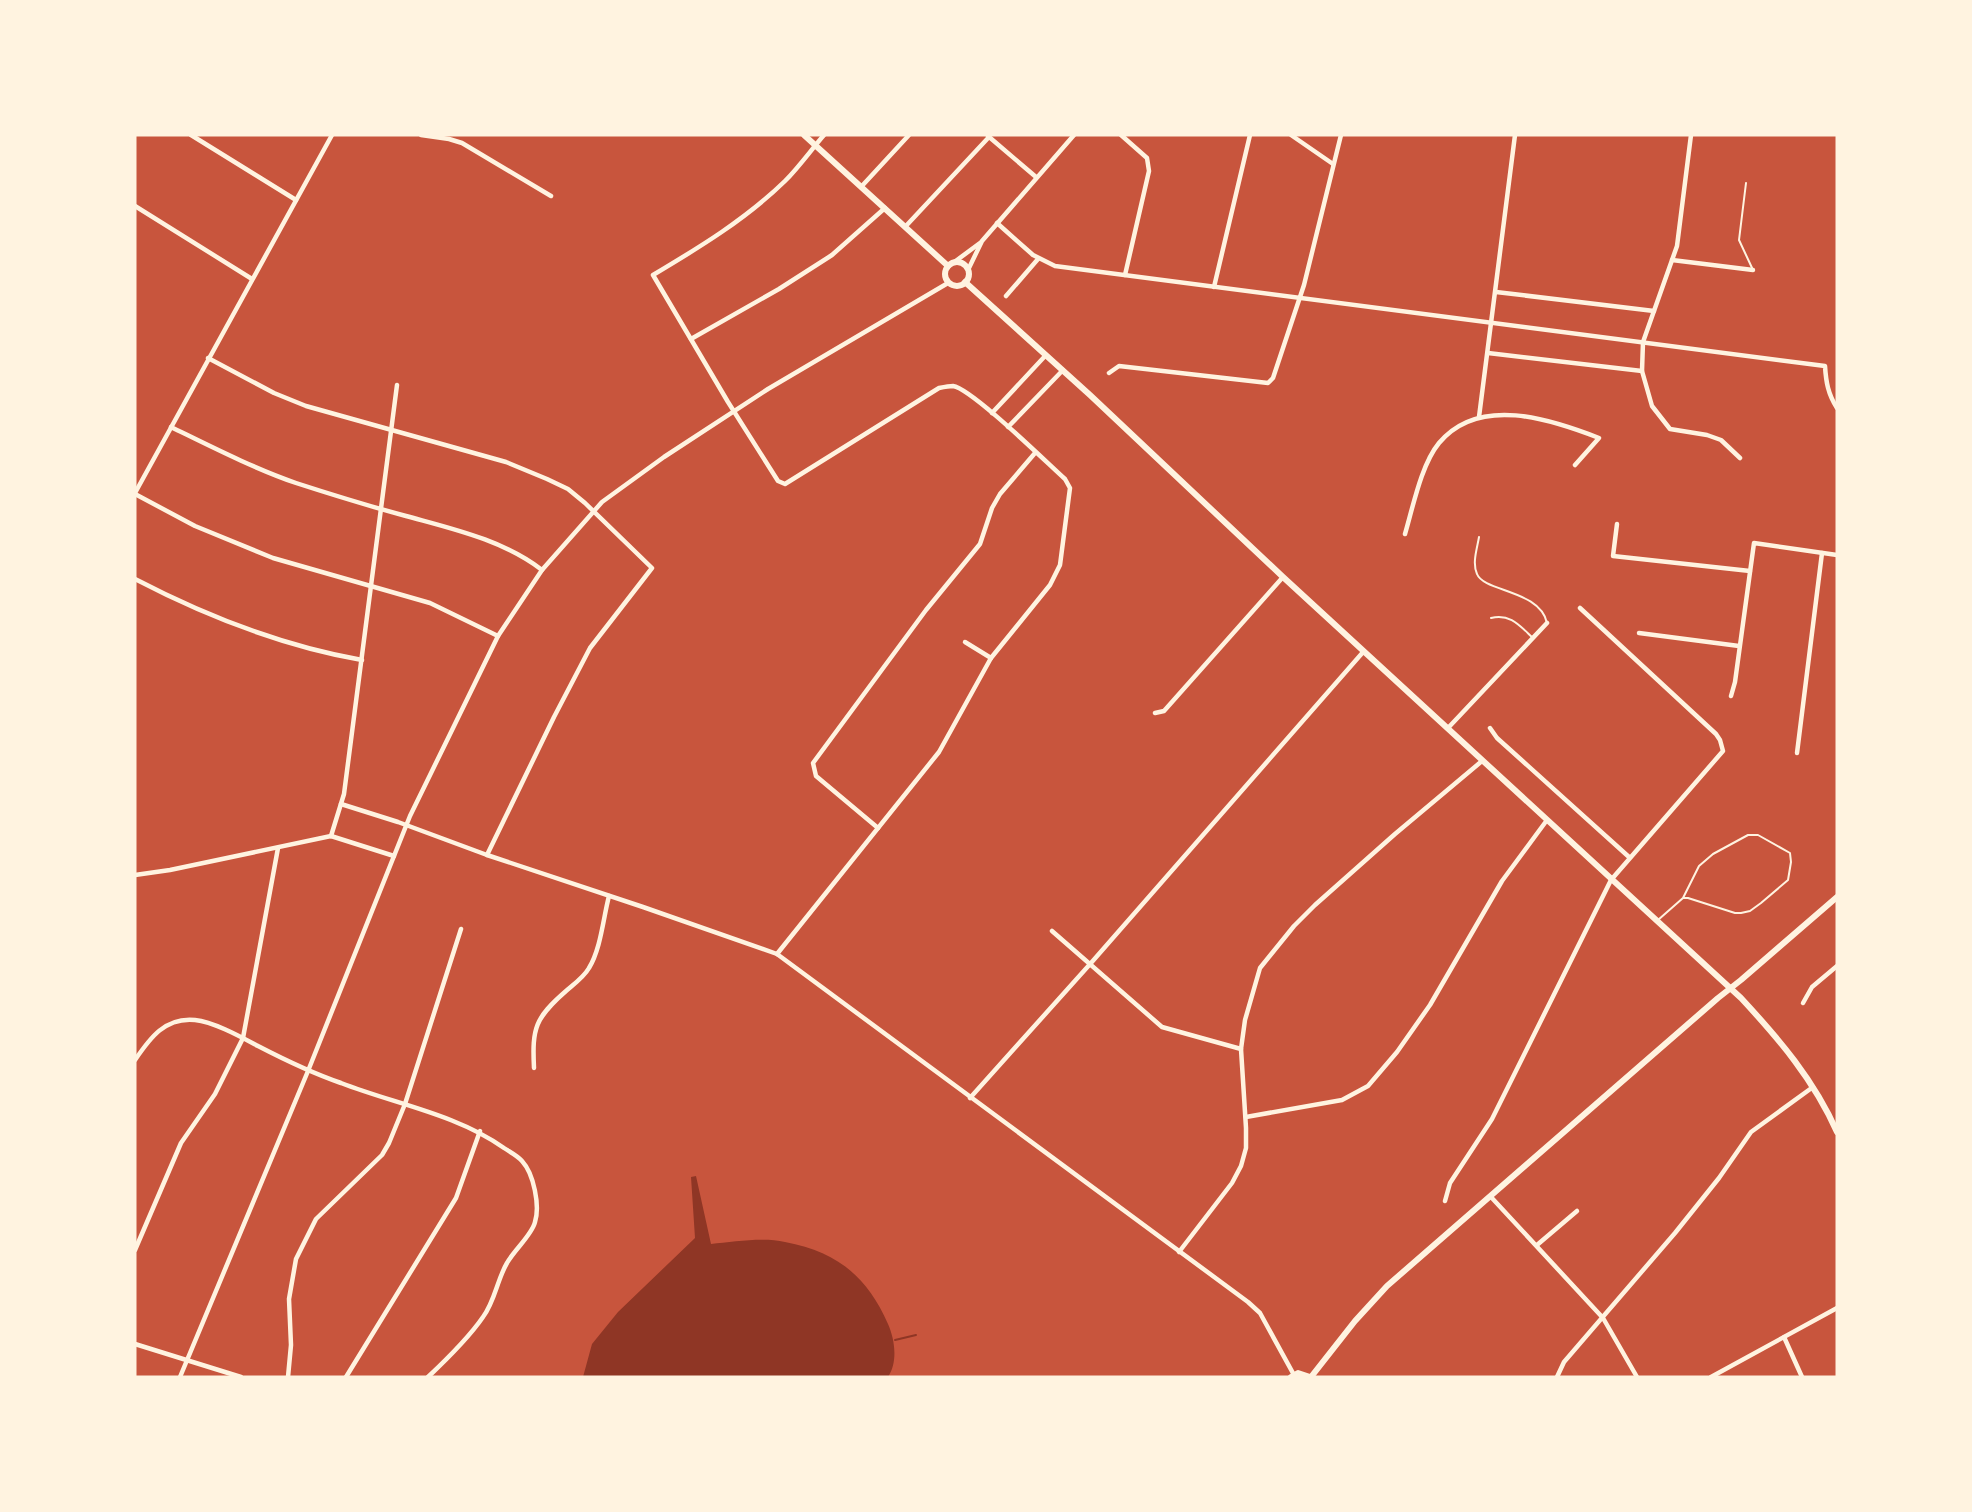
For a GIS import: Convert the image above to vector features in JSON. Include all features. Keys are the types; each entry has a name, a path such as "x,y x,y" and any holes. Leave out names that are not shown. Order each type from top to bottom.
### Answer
{"street":[{"path":"191,135 296,200"},
{"path":"332,135 135,494 195,526 273,558 430,603 498,636"},
{"path":"421,135 456,138 550,196"},
{"path":"804,135 905,227 950,264 963,264 968,270"},
{"path":"777,954 939,752 991,658 1050,585 1059,565 1070,488 1065,479 1008,427 965,391 954,386 939,388 785,484 778,481 733,411 653,275 748,214 786,180 824,135"},
{"path":"861,187 909,135"},
{"path":"965,282 968,270 982,242 1074,135"},
{"path":"1121,135 1147,158 1149,171 1125,276"},
{"path":"1214,287 1250,135"},
{"path":"1291,135 1333,164"},
{"path":"1109,373 1119,366 1268,383 1273,378 1300,299 1341,135"},
{"path":"1479,417 1515,135"},
{"path":"1691,135 1677,246 1643,342 1642,371 1652,406 1670,429 1714,437 1721,440 1740,458"},
{"path":"905,227 988,136 1036,177"},
{"path":"135,206 252,279"},
{"path":"691,339 779,289 832,255 885,208"},
{"path":"997,223 1038,259 1055,266 1825,366 1826,382 1837,408"},
{"path":"965,282 956,286 948,283 945,275 950,264 982,242"},
{"path":"1006,296 1038,259"},
{"path":"1672,260 1753,270"},
{"path":"965,282 1063,370 1611,880 1731,988 1779,1039 1814,1087 1837,1129"},
{"path":"180,1377 308,1071 406,825 498,636 542,570 592,511 664,457 733,411 948,283"},
{"path":"1496,292 1654,311"},
{"path":"1488,353 1642,371"},
{"path":"992,413 1046,355"},
{"path":"208,358 274,393 306,406 498,459 528,470 568,489 652,568 590,648 487,855"},
{"path":"1008,427 1063,370"},
{"path":"331,836 344,794 397,385"},
{"path":"1405,534 1426,467 1439,443 1458,428 1479,417 1496,415 1528,417 1572,428 1599,438 1575,465"},
{"path":"171,427 240,461 295,483 484,540 531,562 542,570"},
{"path":"878,828 816,776 813,763 926,610 980,544 992,508 1000,494 1035,453"},
{"path":"1617,524 1613,556 1750,571"},
{"path":"1731,696 1735,682 1754,543 1837,555"},
{"path":"1797,753 1822,553"},
{"path":"1155,713 1164,711 1283,577"},
{"path":"135,579 238,626 303,647 362,660"},
{"path":"1445,1201 1450,1183 1492,1119 1611,880 1723,751 1716,734 1580,608"},
{"path":"1448,728 1547,623"},
{"path":"1639,633 1740,646"},
{"path":"965,642 991,658"},
{"path":"970,1098 1364,651"},
{"path":"1490,728 1497,738 1629,857"},
{"path":"1179,1252 1232,1183 1241,1166 1246,1148 1246,1117 1241,1049 1245,1020 1260,968 1294,926 1395,834 1482,761"},
{"path":"341,804 777,954 1260,1313 1293,1376 1303,1373 1310,1377 1355,1321 1387,1286 1837,897"},
{"path":"1246,1117 1342,1100 1368,1086 1397,1052 1430,1005 1502,881 1547,820"},
{"path":"135,874 170,870 331,836 394,856"},
{"path":"135,1250 181,1143 215,1094 243,1038 278,848"},
{"path":"534,1068 533,1045 536,1024 557,999 589,969 609,896"},
{"path":"288,1377 291,1345 289,1299 296,1259 316,1219 382,1155 389,1143 405,1104 461,929"},
{"path":"1052,931 1162,1027 1241,1049"},
{"path":"1803,1003 1812,987 1837,966"},
{"path":"135,1060 159,1029 194,1020 243,1038 308,1071 480,1131 522,1161 529,1173 534,1191 535,1222 502,1272 484,1316 428,1377"},
{"path":"1557,1377 1564,1362 1696,1206 1751,1132 1814,1087"},
{"path":"346,1377 456,1198 480,1131"},
{"path":"1491,1197 1603,1318 1637,1377"},
{"path":"1537,1245 1577,1211"},
{"path":"1711,1377 1837,1308"},
{"path":"1784,1337 1803,1377"},
{"path":"135,1344 241,1377"}],"lane":[{"path":"1746,183 1739,240 1753,270"},
{"path":"1479,537 1475,559 1478,577 1485,584 1512,592 1532,603 1546,616 1547,623"},
{"path":"1491,618 1508,617 1533,638"},
{"path":"1657,921 1683,898 1699,866 1713,854 1748,835 1758,835 1790,853 1788,880 1750,911 1736,913 1683,898"}],"shaded area":[{"path":"696,1176 711,1244 758,1240 803,1246 835,1260 860,1280 880,1307 892,1337 894,1358 888,1377 583,1377 592,1344 618,1312 695,1238 691,1177"}],"waterway":[{"path":"895,1340 916,1335"}]}
